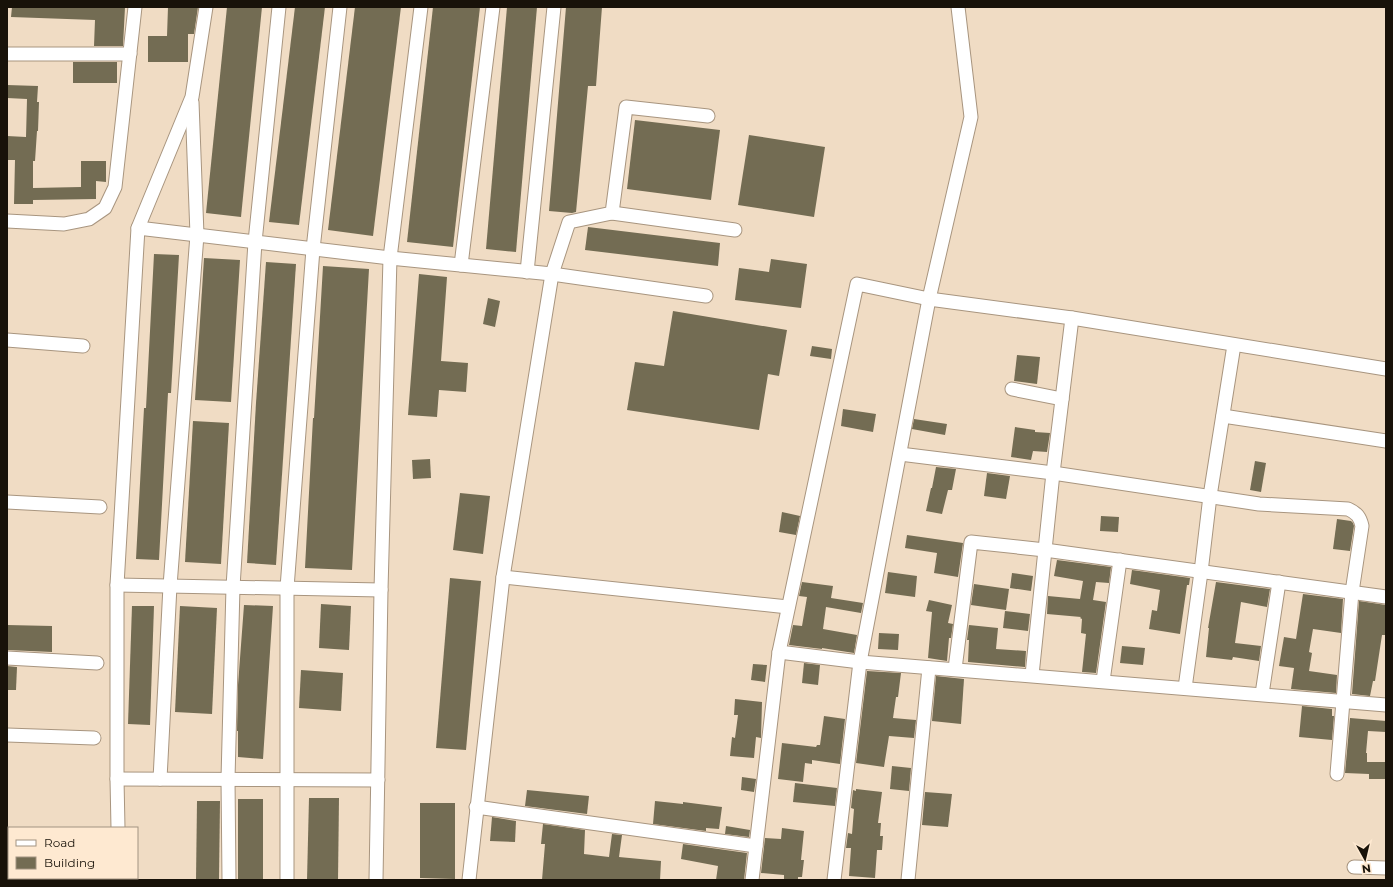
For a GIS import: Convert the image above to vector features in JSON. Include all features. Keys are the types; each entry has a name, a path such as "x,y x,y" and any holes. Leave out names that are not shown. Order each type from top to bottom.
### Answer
{"street":[{"path":"7,221 64,224 89,219 105,208 115,187 135,7"},
{"path":"160,779 170,586 197,235 192,97 206,7"},
{"path":"229,880 228,779 232,587 255,242 279,7"},
{"path":"287,880 287,588 313,249 340,7"},
{"path":"376,880 381,590 390,258 421,7"},
{"path":"461,265 493,7"},
{"path":"527,272 554,7"},
{"path":"834,880 860,662 929,299 971,117 958,7"},
{"path":"7,54 130,54"},
{"path":"118,827 117,586 138,228 192,97"},
{"path":"612,213 626,107 708,116"},
{"path":"469,880 503,577 552,274 569,222 612,213 735,230"},
{"path":"138,228 390,258 552,274 706,296"},
{"path":"752,880 780,652 788,607 857,284 929,299 1072,318 1386,369"},
{"path":"1032,676 1044,550 1072,318"},
{"path":"7,340 83,346"},
{"path":"1185,688 1210,496 1234,345"},
{"path":"1012,389 1062,399"},
{"path":"1223,416 1386,441"},
{"path":"900,454 1053,473 1259,504 1348,510 1355,512 1360,518 1362,526 1352,592 1337,774"},
{"path":"7,502 100,507"},
{"path":"955,669 971,542 1120,560 1386,597"},
{"path":"1103,681 1120,560"},
{"path":"503,577 788,607"},
{"path":"1262,694 1279,582"},
{"path":"117,586 381,590"},
{"path":"780,652 860,662 1386,705"},
{"path":"7,658 97,663"},
{"path":"908,880 929,668"},
{"path":"7,735 94,738"},
{"path":"117,779 378,780"},
{"path":"476,807 756,846"},
{"path":"1354,867 1386,868"}],"building":[{"path":"12,7 125,7 123,46 94,46 95,20 11,17"},
{"path":"168,7 198,7 194,34 188,34 188,62 148,62 148,36 167,36"},
{"path":"227,7 262,7 241,217 206,213"},
{"path":"295,7 325,7 299,225 269,222"},
{"path":"355,7 401,7 373,236 328,230"},
{"path":"433,7 480,7 453,247 407,242"},
{"path":"507,7 537,7 516,252 486,249"},
{"path":"566,7 602,7 596,86 588,86 576,212 572,213 549,211"},
{"path":"73,62 117,62 117,83 73,83"},
{"path":"7,85 38,86 38,131 35,161 33,161 33,188 81,187 81,161 106,161 106,182 96,181 96,199 33,200 33,204 14,204 15,160 7,160 7,136 26,137 27,99 7,98"},
{"path":"635,120 720,130 711,200 627,189"},
{"path":"749,135 825,147 814,217 738,205"},
{"path":"588,227 720,243 718,266 585,250"},
{"path":"154,254 179,255 171,393 168,393 159,560 136,559"},
{"path":"204,258 240,260 231,402 195,400"},
{"path":"771,259 807,264 801,308 735,300 739,268 769,272"},
{"path":"266,262 296,264 276,565 247,563"},
{"path":"323,266 369,269 352,570 305,568"},
{"path":"419,274 447,277 441,361 468,363 466,392 439,390 437,417 408,415"},
{"path":"488,298 500,301 495,327 483,324"},
{"path":"673,311 787,330 779,376 768,374 759,430 627,410 635,362 664,366"},
{"path":"812,346 832,349 831,359 810,356"},
{"path":"1017,355 1040,357 1037,384 1014,381"},
{"path":"843,409 876,414 873,432 841,426"},
{"path":"914,419 947,424 945,435 912,429"},
{"path":"193,421 229,423 221,564 185,562"},
{"path":"1015,427 1035,430 1035,432 1050,433 1047,452 1033,451 1031,460 1011,457"},
{"path":"430,459 431,478 413,479 412,460"},
{"path":"1255,461 1266,463 1261,492 1250,490"},
{"path":"936,467 956,469 952,490 948,490 942,514 926,511"},
{"path":"987,473 1010,476 1006,499 984,496"},
{"path":"460,493 490,496 483,554 453,550"},
{"path":"782,512 800,516 796,535 779,532"},
{"path":"1101,516 1119,517 1118,532 1100,531"},
{"path":"1337,519 1351,521 1353,523 1354,526 1350,551 1333,549"},
{"path":"907,535 963,543 958,577 934,573 937,553 905,548"},
{"path":"1057,560 1111,567 1109,583 1096,582 1093,600 1106,602 1096,673 1082,672 1086,634 1081,633 1081,617 1047,614 1048,596 1080,599 1083,581 1054,576"},
{"path":"1132,570 1190,578 1189,585 1187,585 1180,634 1149,629 1152,610 1157,611 1160,590 1130,584"},
{"path":"888,572 917,576 915,597 885,593"},
{"path":"1012,573 1033,576 1031,591 1010,588"},
{"path":"450,578 481,581 466,750 436,748"},
{"path":"802,582 833,586 831,598 863,603 861,613 826,607 823,629 857,635 854,653 789,645 793,625 802,626 807,597 799,596"},
{"path":"1216,582 1270,589 1267,607 1241,602 1235,643 1261,646 1259,661 1233,657 1232,660 1206,657 1208,628"},
{"path":"974,584 1009,589 1006,610 971,605"},
{"path":"1303,594 1343,599 1341,633 1313,629 1309,652 1312,653 1309,671 1337,675 1336,693 1291,689 1294,668 1279,666 1284,637 1296,639"},
{"path":"929,600 952,605 948,623 953,624 951,638 949,638 947,661 928,658 932,612 926,611"},
{"path":"1359,601 1386,605 1386,635 1382,635 1375,681 1373,681 1370,696 1352,694"},
{"path":"321,604 351,606 349,650 319,648"},
{"path":"244,605 273,606 263,759 238,757 238,685"},
{"path":"132,606 154,606 150,725 128,724"},
{"path":"180,606 217,608 212,714 175,712"},
{"path":"1005,611 1030,614 1028,631 1003,628"},
{"path":"7,625 52,626 52,652 7,650"},
{"path":"969,625 998,628 996,649 1026,651 1025,667 968,662 969,640 967,640"},
{"path":"879,633 899,634 898,650 878,649"},
{"path":"1122,646 1145,648 1143,665 1120,663"},
{"path":"804,663 820,665 818,685 802,683"},
{"path":"753,664 767,665 765,682 751,680"},
{"path":"7,666 17,667 16,690 7,690"},
{"path":"301,670 343,673 341,711 299,708"},
{"path":"867,671 901,673 898,697 896,697 893,718 916,720 914,738 889,736 884,767 856,763"},
{"path":"936,676 964,679 961,724 932,721"},
{"path":"735,699 762,702 761,738 756,737 754,758 730,756 732,737 735,738 738,715 734,715"},
{"path":"1302,706 1332,709 1332,716 1334,716 1332,740 1299,737"},
{"path":"824,716 845,719 840,764 812,760 812,764 805,763 803,782 778,779 782,743 816,747 817,745 820,745"},
{"path":"1350,718 1386,721 1386,732 1368,731 1366,753 1367,762 1386,762 1386,779 1369,779 1369,774 1345,773"},
{"path":"892,766 911,768 909,791 890,789"},
{"path":"742,777 756,779 754,792 741,790"},
{"path":"795,783 837,788 835,806 793,802"},
{"path":"856,789 882,792 878,823 881,823 880,836 883,836 882,850 877,850 875,878 849,876 851,848 846,848 848,833 852,834 854,809 851,808 853,790 856,791"},
{"path":"527,790 589,796 587,814 525,806"},
{"path":"925,792 952,794 948,827 922,825"},
{"path":"309,798 339,798 338,880 307,880"},
{"path":"238,799 263,799 263,880 238,880"},
{"path":"197,801 220,801 219,880 196,880"},
{"path":"655,801 683,804 683,802 722,807 719,829 706,828 706,831 653,824"},
{"path":"420,803 455,803 455,879 420,878"},
{"path":"492,817 516,821 515,842 490,841"},
{"path":"543,824 585,830 584,854 609,857 612,834 622,835 619,857 661,861 660,880 542,880 545,844 541,844"},
{"path":"726,826 750,830 749,837 725,834"},
{"path":"782,828 804,831 801,860 804,860 802,877 798,877 798,880 784,880 784,875 761,873 765,838 781,839"},
{"path":"683,844 747,853 744,880 716,880 718,866 681,859"}]}
